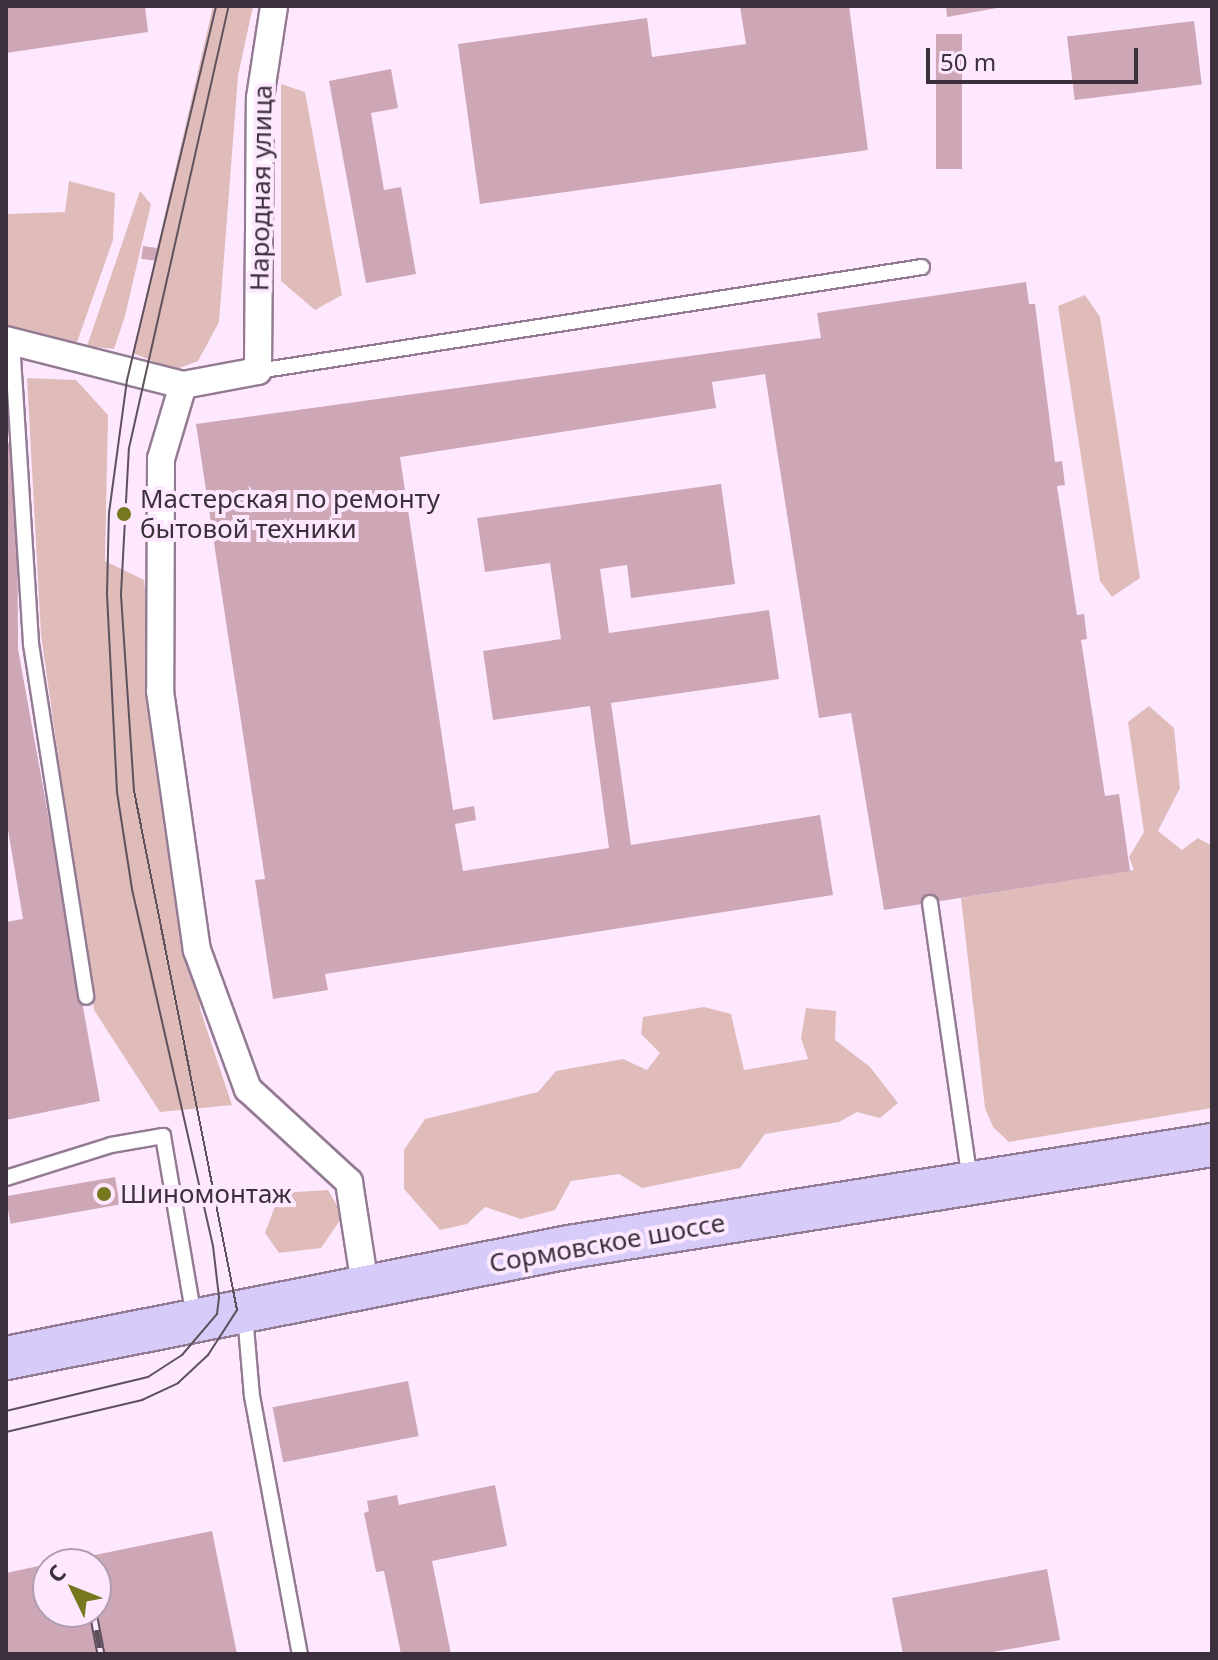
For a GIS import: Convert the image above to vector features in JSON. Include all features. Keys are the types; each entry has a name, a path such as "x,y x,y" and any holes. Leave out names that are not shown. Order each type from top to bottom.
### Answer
{"main road":[{"name":"Сормовское шоссе","path":"6,1358 365,1285 1212,1145"}],"street":[{"name":"Народная улица","path":"258,371 260,98 274,6"},
{"path":"9,340 183,385 258,371"},
{"path":"183,385 161,459 160,691 197,950 248,1089 349,1182 365,1285"}],"lane":[{"path":"258,371 922,267"},
{"path":"9,340 31,644 86,997"},
{"path":"930,903 971,1184"},
{"path":"6,1178 111,1145 163,1136 194,1318"},
{"path":"244,1308 252,1396 300,1654"}],"shaded area":[{"path":"213,6 253,6 238,76 219,322 198,361 174,370 133,353"},
{"path":"281,84 305,92 342,295 315,310 281,281"},
{"path":"69,181 115,193 113,240 75,348 6,332 6,214 65,212"},
{"path":"140,191 151,204 125,316 114,349 87,346"},
{"path":"1085,295 1100,317 1140,578 1112,597 1100,581 1058,306"},
{"path":"27,378 76,380 108,415 105,561 144,580 171,837 201,1012 232,1105 160,1112 94,1010 41,635"},
{"path":"1149,706 1174,728 1180,788 1158,831 1182,850 1198,838 1212,846 1212,1108 1009,1142 993,1127 985,1108 961,898 1134,870 1129,857 1144,832 1128,722"},
{"path":"704,1007 731,1014 744,1070 808,1059 801,1038 806,1008 836,1011 835,1040 870,1067 898,1103 880,1118 857,1112 839,1122 765,1134 740,1168 642,1188 619,1174 571,1181 555,1210 521,1219 485,1207 467,1224 440,1230 404,1189 404,1150 425,1119 538,1092 556,1071 623,1059 647,1070 660,1053 641,1034 643,1017"},
{"path":"328,1190 343,1216 321,1248 279,1253 265,1233 280,1193"}],"building":[{"path":"6,6 145,6 148,32 6,53"},
{"path":"740,6 849,6 868,150 480,204 458,44 647,18 652,57 746,44"},
{"path":"946,6 997,6 997,8 947,17"},
{"path":"1194,21 1202,85 1075,100 1067,37"},
{"path":"936,34 962,34 962,169 936,169"},
{"path":"391,69 398,108 371,113 384,190 401,187 416,274 366,283 329,81"},
{"path":"143,246 157,248 155,261 141,259"},
{"path":"1026,282 1029,304 1035,304 1055,462 1062,461 1065,485 1057,486 1077,615 1084,614 1087,639 1081,640 1105,796 1119,794 1130,871 884,910 851,713 819,718 765,374 712,382 716,408 400,457 453,810 474,806 476,820 455,824 463,871 609,848 590,706 493,720 483,651 561,639 550,563 485,572 477,518 721,484 735,584 631,598 627,565 600,569 609,633 769,610 779,679 611,703 631,845 820,815 833,895 325,974 328,990 273,999 255,880 265,879 196,424 821,338 817,313"},
{"path":"6,443 17,443 18,649 100,1101 6,1120 6,922 23,919 6,818"},
{"path":"115,1177 120,1205 11,1224 6,1196"},
{"path":"408,1381 419,1436 283,1462 273,1407"},
{"path":"495,1485 507,1546 432,1561 451,1654 401,1654 384,1571 376,1572 364,1513 369,1511 367,1501 397,1495 399,1505"},
{"path":"212,1531 237,1654 6,1654 6,1573 32,1567 32,1628 112,1628 112,1552"},
{"path":"1047,1569 1060,1640 982,1654 903,1654 892,1598"}],"tram line":[{"path":"6,1411 148,1377 182,1355 217,1314 219,1297 213,1246 132,889 117,792 107,593 109,513 127,380 216,6"},
{"path":"6,1432 142,1400 178,1383 208,1355 237,1310 134,791 121,594 129,448 229,6"}],"railway":[{"path":"96,1628 101,1654"}],"place":[{"name":"Мастерская по ремонту бытовой техники","path":"124,514"},
{"name":"Шиномонтаж","path":"104,1194"}]}
